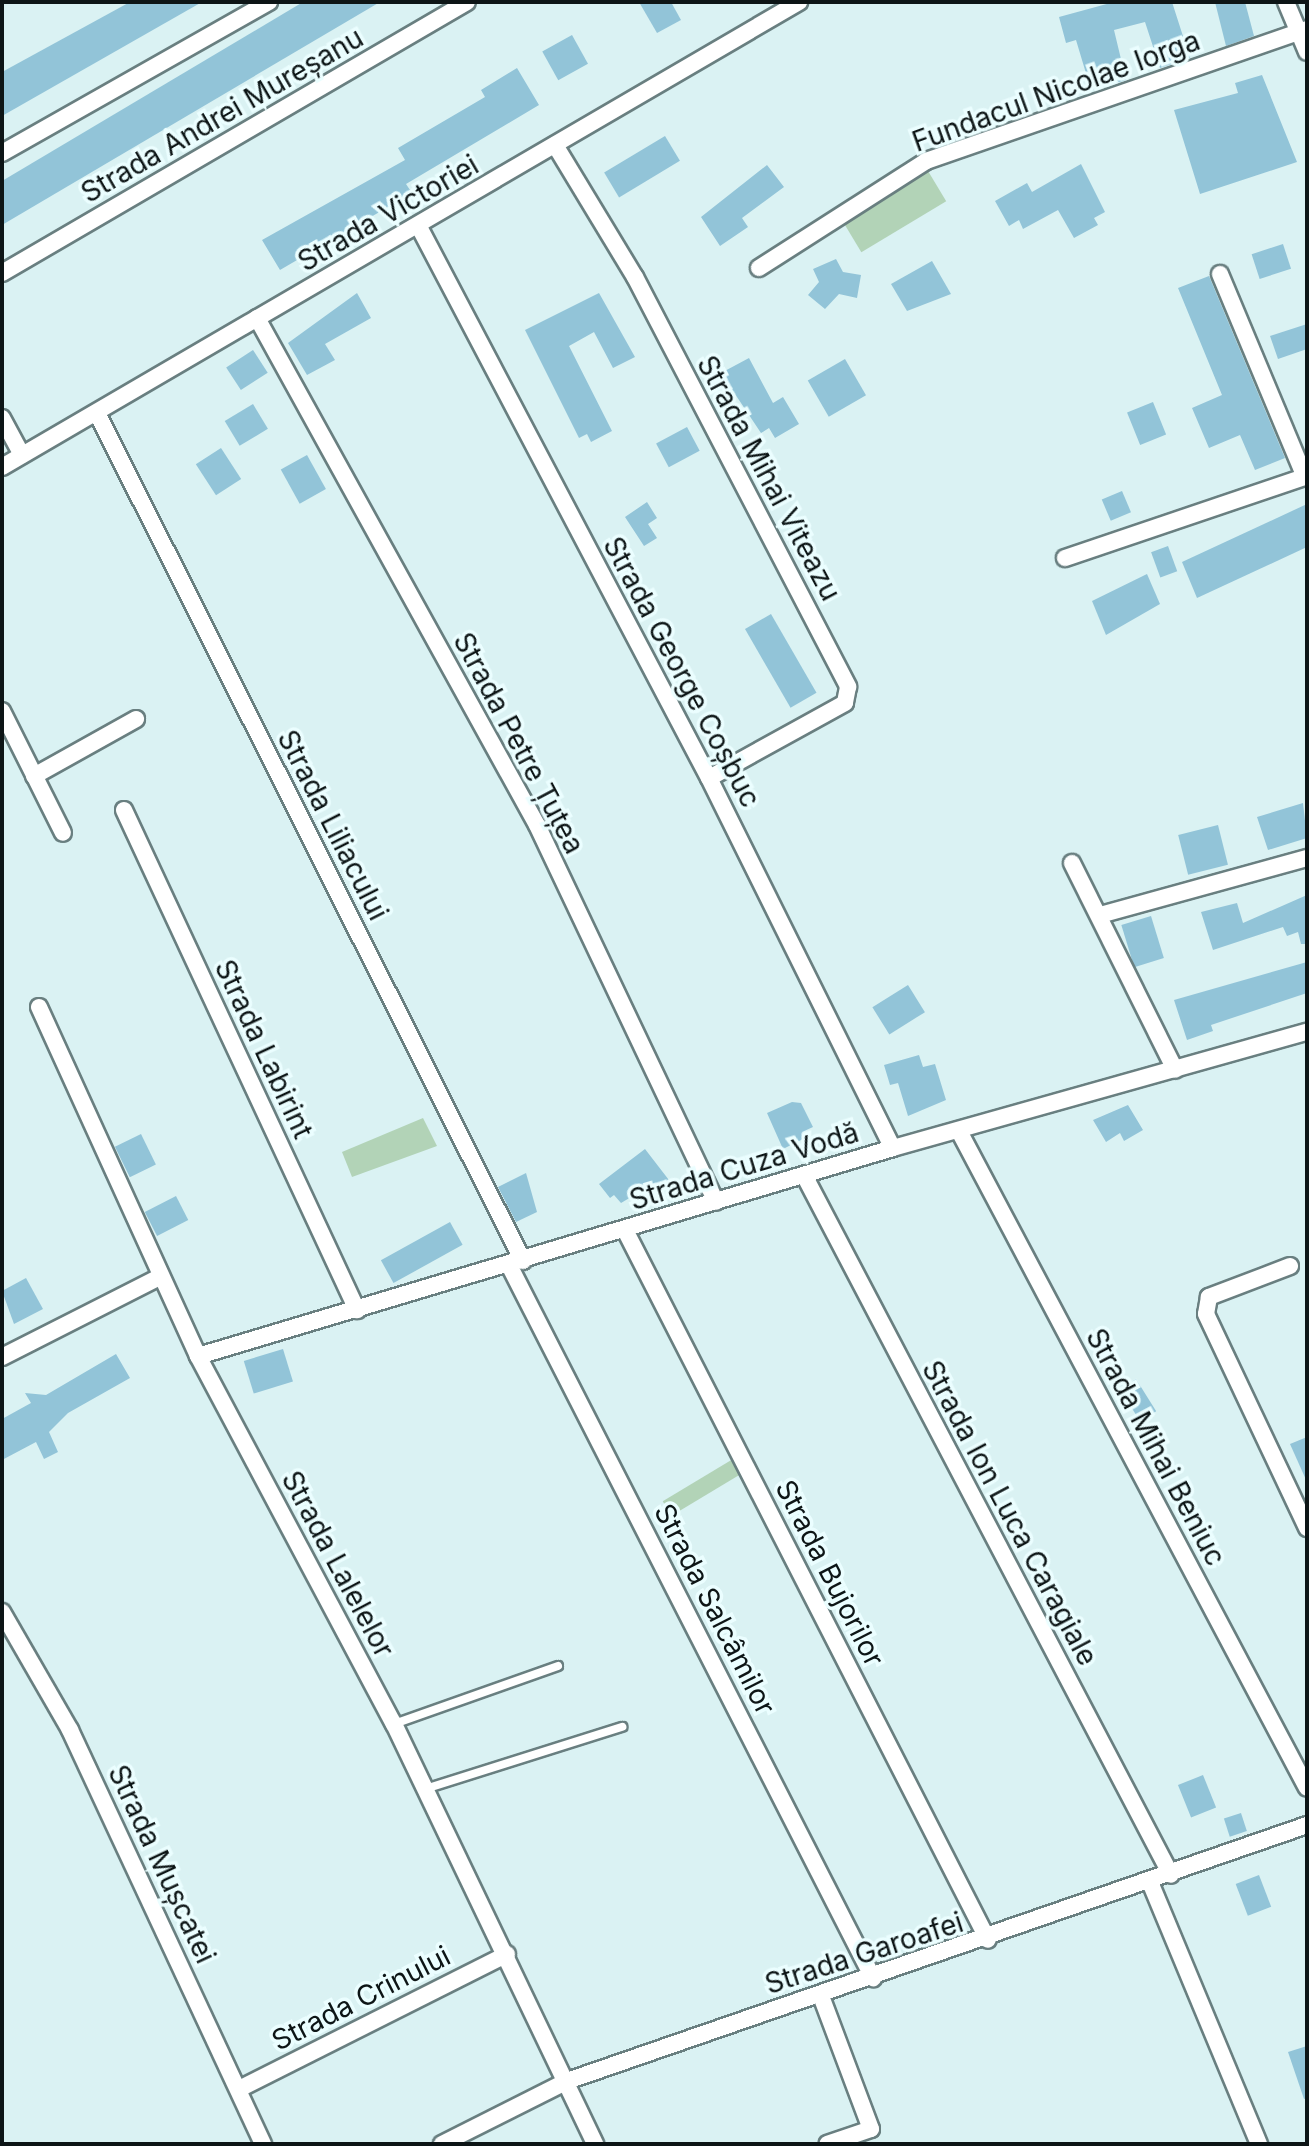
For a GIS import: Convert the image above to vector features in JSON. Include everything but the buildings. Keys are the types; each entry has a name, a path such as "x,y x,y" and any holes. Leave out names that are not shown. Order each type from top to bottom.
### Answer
{"street":[{"path":"2,153 269,2"},
{"name":"Strada Andrei Mureșanu","path":"2,273 467,2"},
{"name":"Strada Victoriei","path":"2,467 799,2"},
{"path":"1286,2 1303,30 1307,52"},
{"name":"Fundacul Nicolae Iorga","path":"759,268 926,161 1303,30"},
{"name":"Strada Mihai Viteazu","path":"555,145 635,277 848,687 845,703 709,778"},
{"name":"Strada George Coșbuc","path":"418,225 709,778 893,1148"},
{"path":"1065,558 1306,477 1220,274"},
{"name":"Strada Petre Țuțea","path":"257,318 537,825 716,1202"},
{"name":"Strada Liliacului","path":"97,413 516,1263"},
{"path":"2,418 22,455"},
{"path":"2,711 63,833"},
{"path":"34,776 136,719"},
{"name":"Strada Labirint","path":"124,810 357,1310"},
{"path":"1100,915 1307,858"},
{"path":"1072,863 1175,1070"},
{"name":"Strada Lalelelor","path":"39,1007 198,1356 394,1724 507,1954 595,2144"},
{"name":"Strada Cuza Vodă","path":"198,1356 893,1148 1307,1032"},
{"name":"Strada Mihai Beniuc","path":"959,1131 1307,1788"},
{"name":"Strada Ion Luca Caragiale","path":"804,1175 1171,1875"},
{"name":"Strada Bujorilor","path":"625,1230 988,1940"},
{"name":"Strada Salcâmilor","path":"516,1263 873,1978"},
{"path":"1290,1266 1209,1297 1206,1314 1307,1528"},
{"path":"2,1357 160,1277"},
{"name":"Strada Mușcatei","path":"2,1612 70,1730 263,2144"},
{"name":"Strada Garoafei","path":"442,2144 567,2081 988,1940 1307,1825"},
{"path":"1150,1882 1259,2144"},
{"name":"Strada Crinului","path":"239,2089 507,1954"},
{"path":"821,1996 871,2129 827,2144"}],"lane":[{"path":"394,1724 558,1666"},
{"path":"425,1789 622,1727"}],"green space":[{"path":"922,161 946,201 861,252 837,212"},
{"path":"423,1118 437,1146 352,1177 342,1152"},
{"path":"733,1459 742,1474 671,1516 663,1501"}]}
